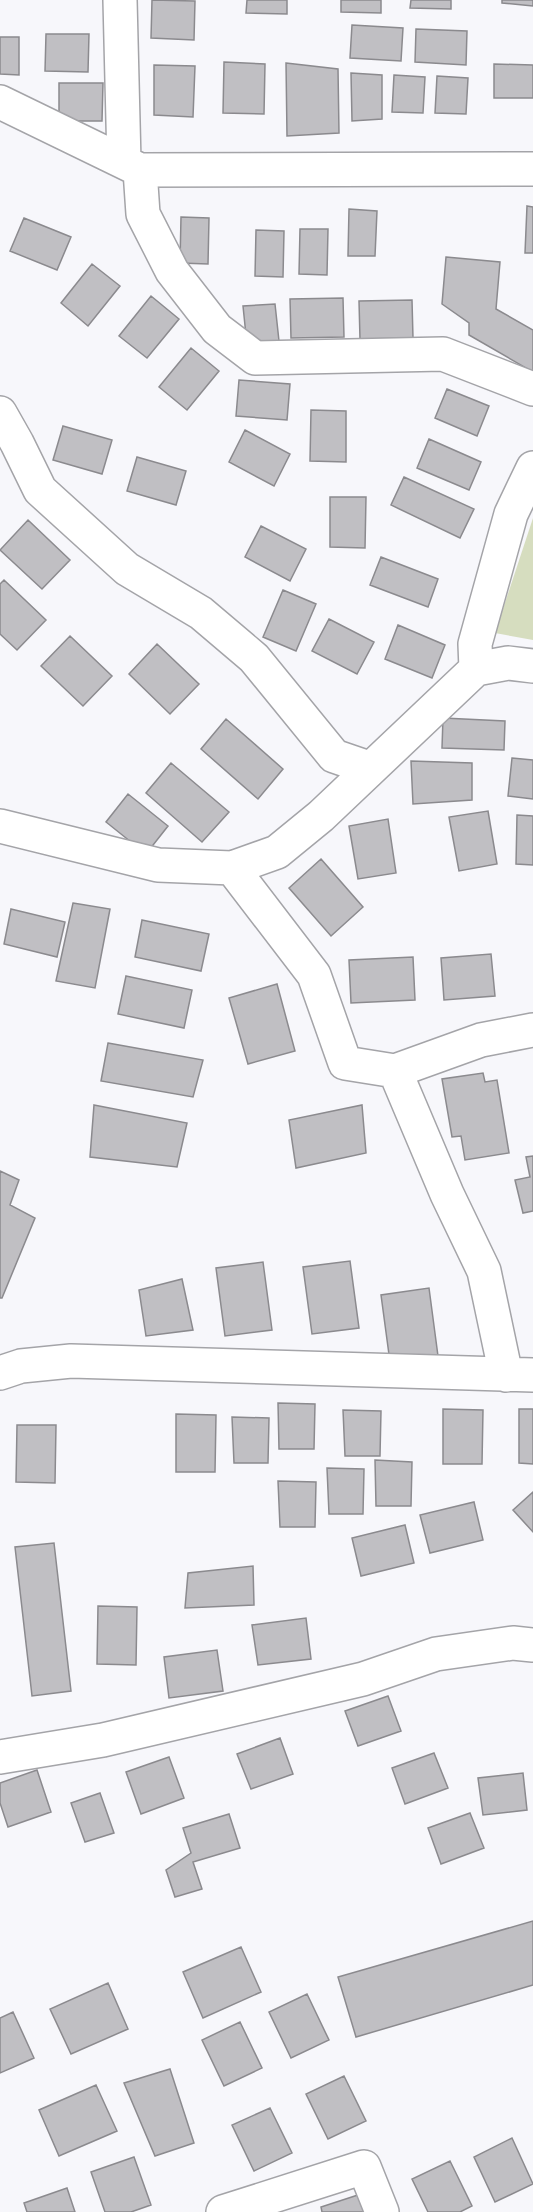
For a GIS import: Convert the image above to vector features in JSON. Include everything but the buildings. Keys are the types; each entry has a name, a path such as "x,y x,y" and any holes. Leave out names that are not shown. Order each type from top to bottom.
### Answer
{"street":[{"path":"120,0 132,166 143,214 172,271 217,329 255,358 443,354 533,388"},
{"path":"0,102 132,166 533,169"},
{"path":"0,413 18,443 40,490 127,569 201,613 254,658 334,756 369,768"},
{"path":"476,669 475,644 511,514 533,468"},
{"path":"0,826 158,865 232,868 277,852 321,816 476,669 508,663 533,666"},
{"path":"232,868 314,975 345,1063 395,1071 481,1040 533,1030"},
{"path":"0,1373 21,1366 71,1361 519,1375 484,1271 447,1194 395,1071"},
{"path":"0,1757 103,1740 318,1690 363,1679 436,1654 513,1643 533,1645"},
{"path":"223,2212 364,2167 382,2212"}],"green space":[{"path":"533,518 533,640 495,633"}]}
